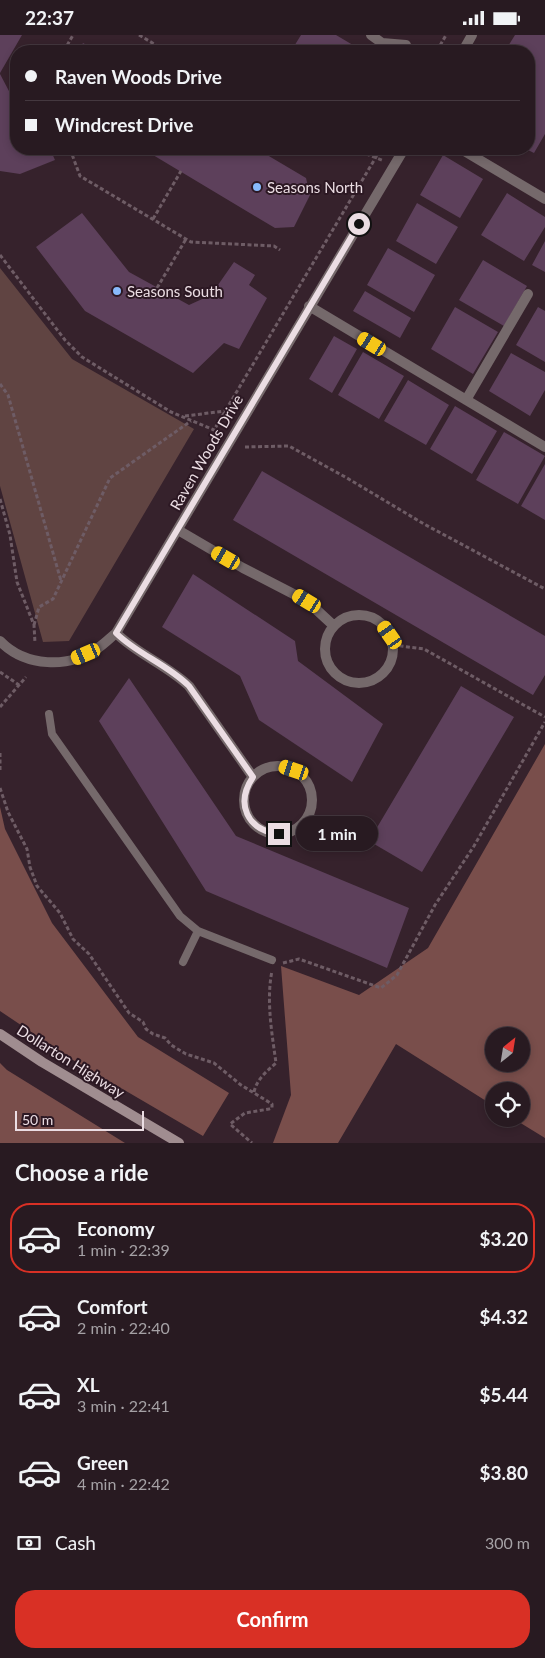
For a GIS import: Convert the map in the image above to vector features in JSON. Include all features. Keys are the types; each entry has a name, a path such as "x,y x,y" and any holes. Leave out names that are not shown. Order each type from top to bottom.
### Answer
{"street":[{"path":"371,35 382,43 406,45"},
{"name":"Raven Woods Drive","path":"0,641 8,648 33,660 56,663 74,659 97,649 116,633 400,155"},
{"path":"471,155 545,199"},
{"path":"466,400 528,295"},
{"path":"309,306 545,447"},
{"path":"178,530 243,568 307,601 334,626"},
{"path":"354,616 375,619 387,630 393,645 392,656 382,675 366,682 349,682 339,677 331,668 326,658 325,647 328,635 334,626 354,616"},
{"path":"116,633 126,643 178,675 189,686 253,777"},
{"path":"272,767 294,770 309,786 312,796 308,817 291,832 268,833 258,828 250,819 244,803 247,787 253,777 272,767"},
{"name":"Dollarton Highway","path":"0,1034 42,1062 179,1143"}],"lane":[{"path":"49,713 52,734 180,916 198,931 275,962"},
{"path":"183,963 198,931"}],"path":[{"path":"139,35 156,45"},
{"path":"73,155 80,176 186,239 212,243 274,246 280,250"},
{"path":"370,155 393,166"},
{"path":"0,255 65,340 82,357 181,416 216,431 376,157"},
{"path":"153,219 181,171"},
{"path":"158,288 186,239"},
{"path":"0,383 8,395 62,581"},
{"path":"181,416 226,411"},
{"path":"34,625 39,607 53,599 110,478 192,421"},
{"path":"245,447 289,446 348,478 424,524 545,589"},
{"path":"0,499 10,535 17,582 34,625 35,643"},
{"path":"393,645 424,649 545,717"},
{"path":"0,672 19,685"},
{"path":"0,707 26,677"},
{"path":"254,1092 256,1084 265,1072 276,1063 270,992 275,962 299,959 381,988 397,975 435,905 474,846 545,722"},
{"path":"0,753 0,770"},
{"path":"0,787 8,812 28,849 30,867 37,886 60,913 73,939 89,954 130,1013 143,1022 146,1029 153,1035 165,1038 171,1045 186,1054 214,1063 241,1085 272,1104 272,1108 245,1113 230,1124 252,1143"}],"shaded area":[{"path":"0,268 72,359 194,429 69,641 43,642 0,486"},
{"path":"545,744 545,1138 527,1127 530,1127 530,1082 485,1082 485,1100 396,1044 338,1143 273,1143 291,1095 281,966 359,995 428,948"},
{"path":"0,807 5,829 52,923 138,1037 229,1093 203,1136 73,1060 0,1011"},
{"path":"0,1063 7,1070 125,1143 0,1143"}],"building":[{"path":"0,35 22,35 16,45 10,45 10,56 0,73"},
{"path":"301,35 336,35 353,45 295,45"},
{"path":"515,35 545,35 545,134 535,151 535,45 509,45"},
{"path":"0,74 10,93 10,155 53,155 55,160 20,174 0,171"},
{"name":"Seasons North","path":"153,155 267,155 306,178 310,195 294,227 275,228"},
{"path":"443,155 483,179 460,218 420,195"},
{"path":"507,193 545,217 545,227 524,261 481,235"},
{"path":"417,203 458,227 436,264 396,241"},
{"name":"Seasons South","path":"82,213 129,272 189,305 211,295 234,262 255,275 249,285 267,298 239,349 224,343 193,373 85,311 36,247"},
{"path":"545,241 545,272 532,265"},
{"path":"388,248 435,275 414,312 367,285"},
{"path":"483,260 527,286 504,326 459,300"},
{"path":"365,291 411,318 400,338 353,311"},
{"path":"455,307 498,332 473,374 431,349"},
{"path":"538,307 545,311 545,362 516,345"},
{"path":"334,336 357,349 332,393 309,379"},
{"path":"363,352 404,376 379,419 338,395"},
{"path":"511,353 545,372 545,390 530,416 489,391"},
{"path":"408,380 449,405 426,445 384,421"},
{"path":"455,406 497,431 472,474 430,449"},
{"path":"504,432 545,456 518,504 476,480"},
{"path":"545,464 545,520 521,506"},
{"path":"262,471 545,636 545,675 533,695 233,520"},
{"path":"193,574 295,641 298,661 383,724 352,782 259,720 240,676 162,627"},
{"path":"129,678 236,836 409,908 387,968 206,891 99,721"},
{"path":"461,686 514,717 422,872 369,841"}],"place":[{"name":"Seasons North","path":"257,187"},
{"name":"Seasons South","path":"117,291"}],"route":[{"path":"279,834 268,833 258,828 250,819 245,809 244,797 253,777 189,686 178,675 126,643 116,633 359,224"}]}
